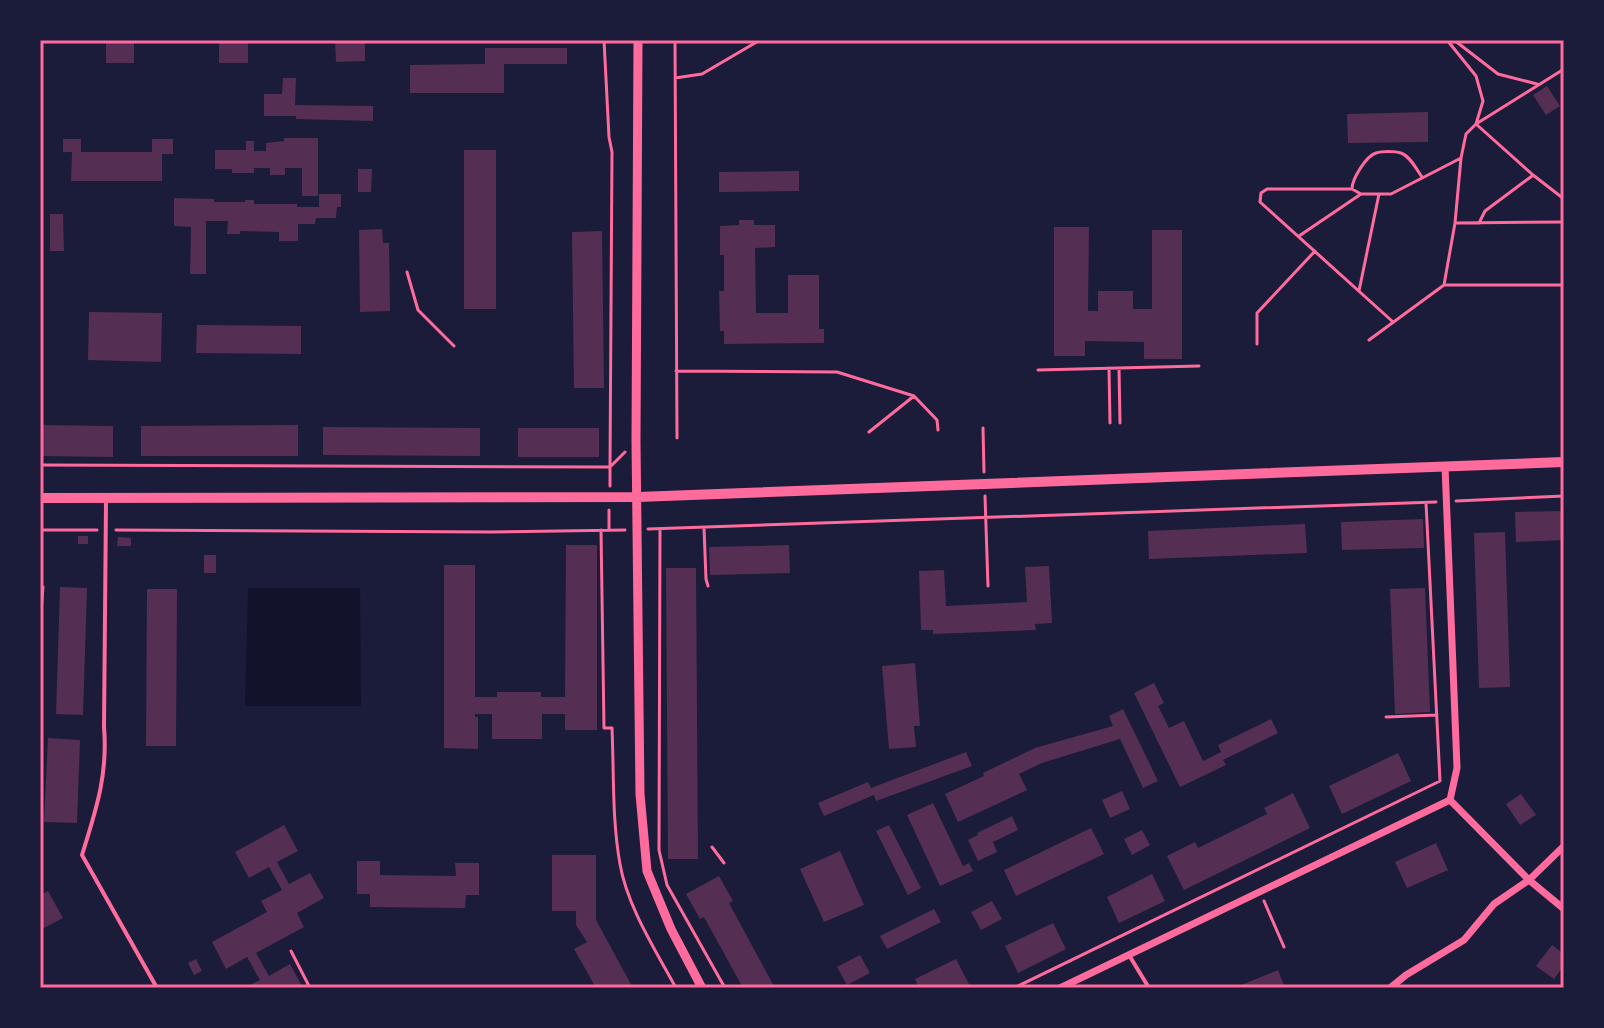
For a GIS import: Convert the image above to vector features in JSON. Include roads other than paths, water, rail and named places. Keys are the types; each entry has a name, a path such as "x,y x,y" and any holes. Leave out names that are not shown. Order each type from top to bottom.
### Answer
{"main road":[{"path":"40,498 638,497 1564,462"}],"street":[{"path":"638,40 636,441 640,794 647,871 671,929 702,988"},
{"path":"1445,466 1457,768 1450,800"},
{"path":"1450,800 1529,880 1564,909"},
{"path":"1060,988 1450,800"},
{"path":"1390,988 1464,940 1494,904 1529,880 1564,846"}],"lane":[{"path":"106,498 106,750 102,789 82,855 157,988"},
{"path":"1129,955 1149,988"}]}
